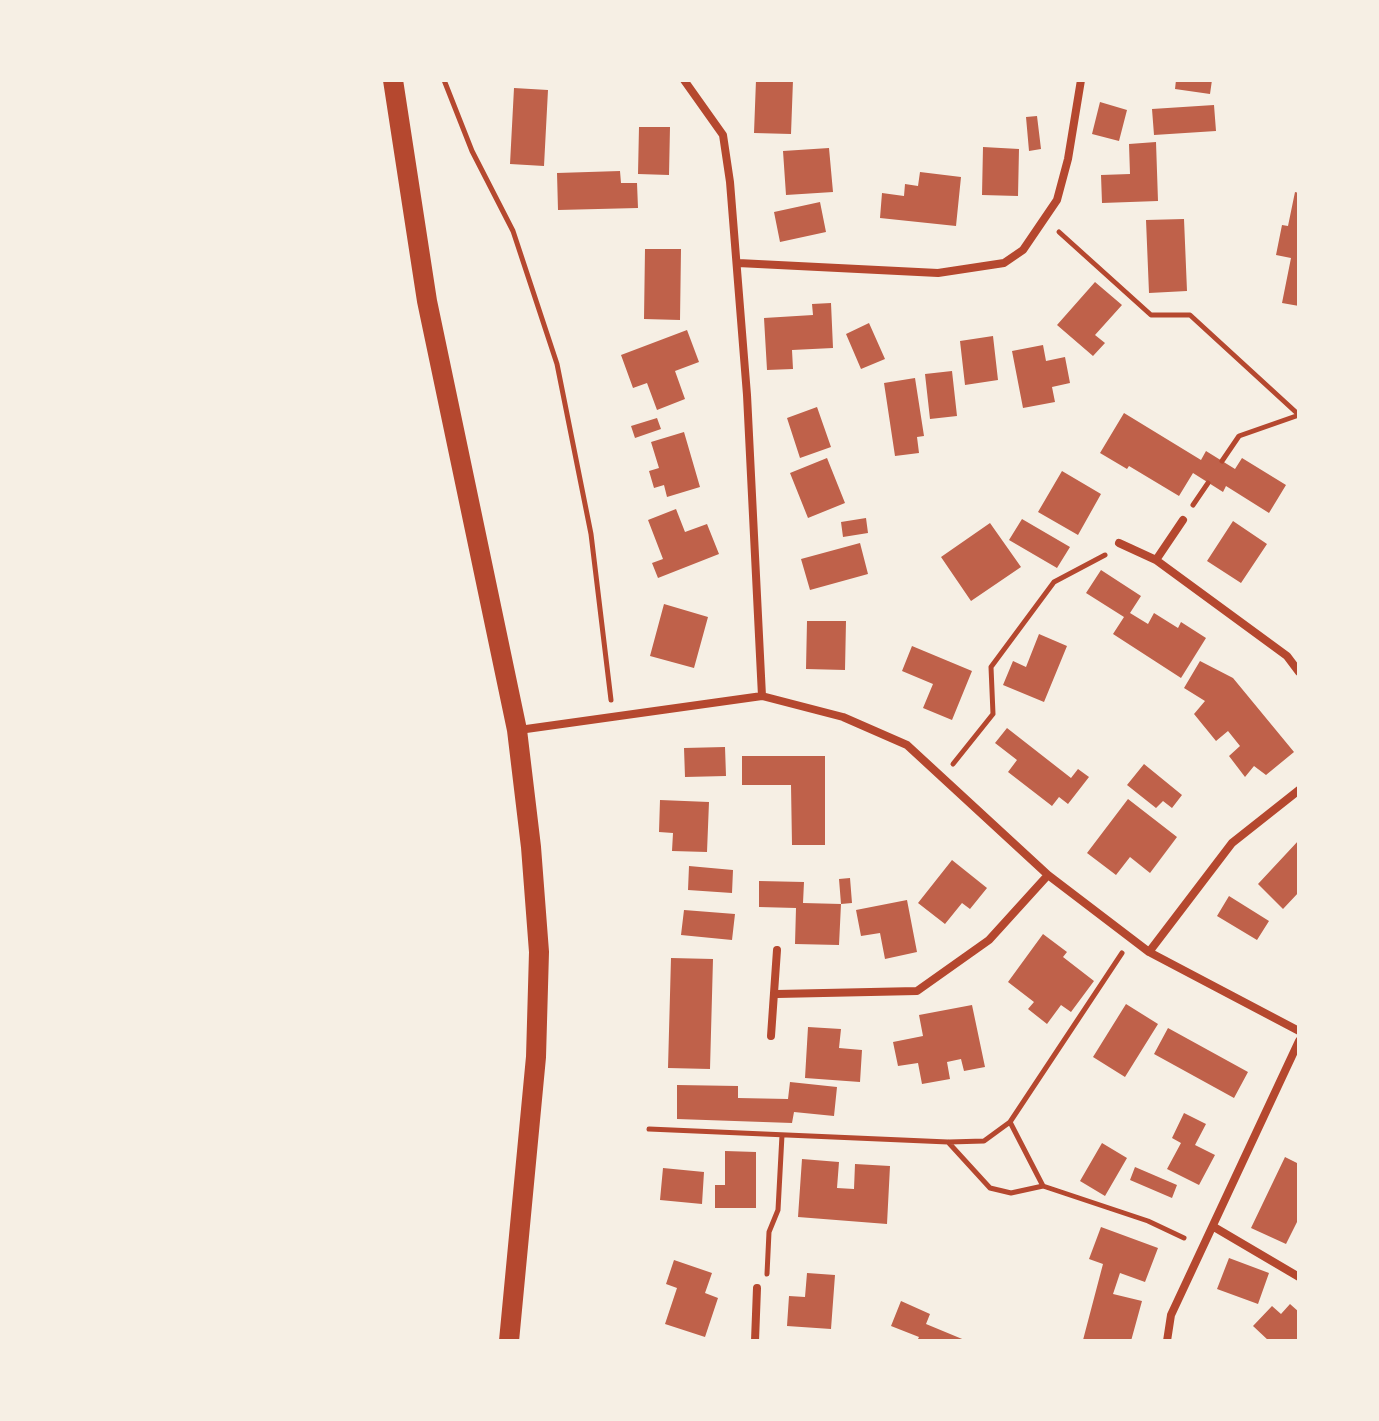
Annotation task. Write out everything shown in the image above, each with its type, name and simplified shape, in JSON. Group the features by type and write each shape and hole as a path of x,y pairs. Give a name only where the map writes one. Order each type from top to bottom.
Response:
{"main road":[{"path":"393,80 427,301 517,730 539,952 536,1057 509,1341"}],"street":[{"path":"684,80 723,135 738,263 762,696"},
{"path":"738,263 938,273 1004,263 1023,250 1047,220 1057,200 1068,159 1081,80"},
{"path":"1156,560 1183,520"},
{"path":"1119,543 1156,560 1287,656 1299,672"},
{"path":"517,730 762,696 843,717 907,745 1048,875 1149,952 1299,1031"},
{"path":"1149,952 1232,843 1299,790"},
{"path":"777,994 917,991 989,940 1048,875"},
{"path":"771,1036 777,994 777,950"},
{"path":"1167,1341 1171,1315 1299,1041"},
{"path":"1214,1227 1299,1277"},
{"path":"755,1341 757,1288"}],"path":[{"path":"444,80 472,151 513,231 557,364 591,534 615,717"},
{"path":"1047,220 1151,315 1190,315 1299,415 1239,436 1222,461"},
{"path":"943,777 993,714 991,667 1054,582 1099,560 1119,543"},
{"path":"649,1129 984,1141 1010,1122 1132,939"},
{"path":"1010,1122 1043,1186"},
{"path":"757,1288 767,1274 769,1232 778,1210 782,1135"},
{"path":"948,1142 990,1188 1011,1193 1043,1186 1148,1221 1204,1248"}],"building":[{"path":"756,80 793,80 791,134 754,133"},
{"path":"1176,80 1212,80 1210,94 1175,89"},
{"path":"514,88 548,90 544,166 510,164"},
{"path":"1100,102 1127,110 1119,141 1092,134"},
{"path":"1214,105 1216,131 1154,135 1152,109"},
{"path":"1037,116 1041,149 1029,151 1026,117"},
{"path":"639,127 670,127 669,175 638,174"},
{"path":"1156,142 1158,201 1102,203 1101,175 1130,174 1129,144"},
{"path":"983,147 1019,149 1018,196 982,195"},
{"path":"829,148 833,192 786,195 783,151"},
{"path":"620,171 621,183 637,183 638,208 558,210 557,173"},
{"path":"920,172 961,177 956,226 880,218 882,193 904,196 905,184 918,186"},
{"path":"1295,192 1299,193 1299,306 1282,303 1291,258 1276,255 1282,225 1288,226"},
{"path":"820,202 826,232 780,242 774,212"},
{"path":"1184,219 1187,291 1149,293 1146,220"},
{"path":"645,249 681,249 680,320 644,319"},
{"path":"1095,282 1122,305 1095,335 1105,343 1093,356 1057,325"},
{"path":"831,303 833,348 792,350 793,369 767,370 764,318 813,315 812,304"},
{"path":"869,323 885,359 861,369 846,334"},
{"path":"687,330 699,362 675,371 685,399 657,410 647,383 633,388 621,355"},
{"path":"993,336 998,380 965,385 960,341"},
{"path":"1043,345 1046,361 1065,357 1070,383 1052,387 1055,402 1023,408 1012,351"},
{"path":"952,371 957,416 930,419 925,374"},
{"path":"915,378 924,436 917,437 919,453 895,456 884,383"},
{"path":"817,407 831,447 800,458 787,418"},
{"path":"1124,413 1201,460 1206,451 1235,469 1242,458 1286,485 1269,513 1226,486 1223,492 1193,473 1179,496 1129,466 1127,469 1100,453"},
{"path":"657,418 661,429 635,438 631,426"},
{"path":"684,432 700,487 667,497 664,485 654,488 649,471 659,468 651,442"},
{"path":"827,458 845,503 808,518 790,473"},
{"path":"1062,471 1101,494 1078,535 1038,512"},
{"path":"676,509 685,532 707,524 719,554 658,578 652,563 663,559 648,520"},
{"path":"866,518 868,533 843,537 841,522"},
{"path":"1022,519 1070,547 1057,568 1009,540"},
{"path":"1233,521 1267,544 1241,583 1207,561"},
{"path":"990,523 1021,567 971,601 941,557"},
{"path":"860,543 868,574 810,590 801,559"},
{"path":"1101,570 1141,596 1130,613 1148,624 1154,613 1178,628 1181,622 1206,638 1181,678 1113,634 1124,617 1086,593"},
{"path":"664,604 708,617 694,668 650,656"},
{"path":"807,621 846,621 845,670 806,669"},
{"path":"1039,634 1067,646 1044,702 1003,685 1013,661 1026,667"},
{"path":"912,646 972,671 952,720 923,708 933,684 902,671"},
{"path":"1200,661 1233,678 1294,752 1266,775 1254,766 1245,777 1229,756 1240,746 1228,731 1216,741 1194,714 1205,701 1184,688"},
{"path":"1007,728 1071,778 1078,769 1089,777 1068,804 1059,797 1052,806 1008,772 1017,760 995,743"},
{"path":"725,747 726,776 685,777 684,748"},
{"path":"742,756 825,756 825,845 792,845 791,785 742,785"},
{"path":"1144,764 1182,795 1172,808 1163,801 1156,808 1127,785"},
{"path":"1128,799 1177,837 1150,873 1130,857 1116,875 1087,853"},
{"path":"660,800 709,802 707,852 672,851 673,833 659,832"},
{"path":"1299,840 1299,892 1283,909 1258,884"},
{"path":"952,860 987,888 970,909 962,903 945,924 918,903"},
{"path":"689,866 733,870 732,893 688,890"},
{"path":"850,878 852,903 841,904 839,879"},
{"path":"759,881 804,882 803,903 841,904 839,945 795,944 796,908 759,907"},
{"path":"1229,896 1269,921 1257,940 1217,916"},
{"path":"907,900 917,952 885,959 880,933 861,936 856,910"},
{"path":"684,910 735,914 732,940 681,935"},
{"path":"1043,934 1067,952 1063,957 1094,981 1071,1012 1061,1005 1047,1024 1028,1009 1034,1002 1008,982"},
{"path":"671,958 713,959 710,1069 668,1068"},
{"path":"1126,1004 1158,1024 1125,1077 1093,1057"},
{"path":"972,1005 985,1067 964,1071 961,1059 947,1062 950,1079 922,1084 918,1063 898,1066 893,1042 923,1036 919,1015"},
{"path":"808,1027 841,1029 839,1048 862,1050 860,1082 805,1078"},
{"path":"1168,1028 1248,1072 1234,1098 1154,1054"},
{"path":"790,1082 837,1087 834,1116 794,1112 792,1123 677,1119 677,1085 738,1086 738,1098 788,1099"},
{"path":"1184,1113 1206,1124 1195,1145 1215,1155 1199,1185 1167,1169 1181,1143 1172,1138"},
{"path":"1102,1143 1127,1158 1105,1196 1080,1181"},
{"path":"725,1151 756,1152 756,1208 715,1208 715,1185 725,1185"},
{"path":"1285,1157 1299,1164 1299,1218 1286,1244 1251,1228"},
{"path":"802,1159 839,1162 837,1188 854,1189 855,1164 890,1166 887,1224 798,1217"},
{"path":"1135,1167 1177,1185 1172,1198 1130,1180"},
{"path":"663,1168 704,1172 702,1204 660,1200"},
{"path":"1101,1227 1158,1248 1145,1282 1120,1273 1113,1294 1142,1301 1131,1341 1083,1340 1103,1264 1089,1259"},
{"path":"1229,1258 1269,1273 1258,1304 1217,1289"},
{"path":"674,1260 712,1273 705,1293 718,1298 705,1337 665,1324 677,1288 666,1284"},
{"path":"807,1273 835,1275 831,1329 787,1326 789,1296 805,1297"},
{"path":"901,1301 930,1314 926,1324 967,1341 917,1341 919,1337 891,1326"},
{"path":"1290,1304 1299,1312 1299,1341 1269,1341 1253,1326 1272,1306 1281,1314"}]}
